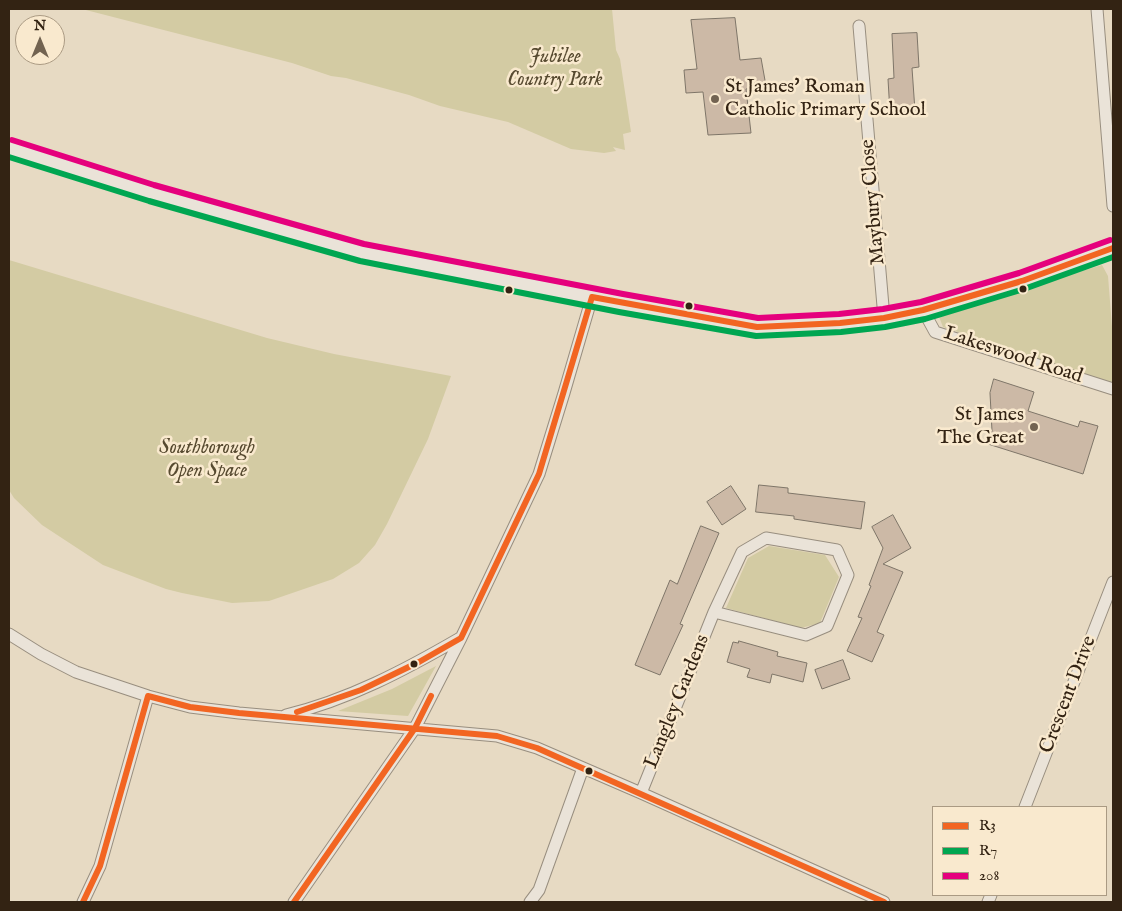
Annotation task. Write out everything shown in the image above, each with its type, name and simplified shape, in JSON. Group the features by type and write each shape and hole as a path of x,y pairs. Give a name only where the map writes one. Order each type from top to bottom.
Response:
{"street":[{"path":"1097,9 1113,206"},
{"name":"Maybury Close","path":"860,26 884,318"},
{"path":"9,148 152,193 362,254 757,327 840,323 884,318 923,310 1022,281 1113,248"},
{"path":"294,902 415,728 461,638 539,474 592,297"},
{"name":"Lakeswood Road","path":"923,310 935,332 1113,389"},
{"name":"Langley Gardens","path":"641,793 714,612 742,552 766,538 837,550 848,575 826,626 806,635 714,612"},
{"name":"Crescent Drive","path":"1025,806 1113,582"},
{"path":"9,634 41,654 76,672 148,696 190,707 277,717 497,736 536,748 641,793 884,902"},
{"path":"277,717 307,709 360,690 419,662 461,638"},
{"path":"82,902 100,866 148,696"},
{"path":"530,902 539,890 582,768"}],"green space":[{"name":"Jubilee Country Park","path":"82,9 612,9 616,50 620,59 631,132 623,134 625,150 613,147 616,151 604,153 571,149 508,122 440,106 409,95 346,78 331,76 292,63"},
{"name":"Southborough Open Space","path":"9,260 267,338 334,354 451,376 428,439 375,545 359,563 333,579 269,601 232,603 166,589 103,565 42,525 14,498 9,490"},
{"path":"1102,265 1108,276 1113,340 1113,384 943,327 938,314"},
{"path":"769,546 825,555 839,577 820,623 801,628 726,608 748,558"},
{"path":"436,666 408,716 338,711 392,689"}],"building":[{"path":"735,18 740,60 761,58 766,86 746,89 751,133 708,135 703,92 686,93 684,70 697,69 691,20"},
{"path":"917,33 919,67 912,68 915,111 890,113 888,79 894,78 892,34"},
{"name":"St James The Great","path":"994,379 1034,392 1028,411 1078,427 1080,421 1098,426 1083,474 988,444 992,431 990,393"},
{"path":"759,485 788,488 788,493 865,502 861,529 794,519 794,516 756,512"},
{"path":"731,486 746,509 722,525 707,502"},
{"path":"893,515 911,548 883,564 903,572 877,632 884,635 872,662 847,651 862,618 858,617 871,586 869,585 883,548 872,527"},
{"path":"701,526 719,533 680,624 683,625 660,675 635,665 670,580 677,584"},
{"path":"739,641 778,652 777,656 807,663 803,682 772,674 770,683 747,677 750,669 727,662 733,642 738,643"},
{"path":"843,660 850,679 822,689 815,670"}],"transit line":[{"name":"208","path":"12,140 154,185 364,244 758,318 839,314 921,302 1019,273 1110,240"},
{"name":"R7","path":"9,157 149,201 360,261 619,312 756,336 841,332 885,327 925,319 1024,289 1113,257"},
{"name":"R3","path":"592,297 757,327 840,323 884,318 923,310 1022,281 1113,248"},
{"name":"R3","path":"297,712 361,690 419,662 461,638 539,474 592,297"},
{"name":"R3","path":"148,696 190,707 239,713 497,736 537,748 884,902"},
{"name":"R3","path":"83,902 100,866 148,696"},
{"name":"R3","path":"294,902 415,728 431,696"}],"place":[{"name":"St James' Roman Catholic Primary School","path":"715,99"},
{"name":"St James The Great","path":"1034,427"}]}
